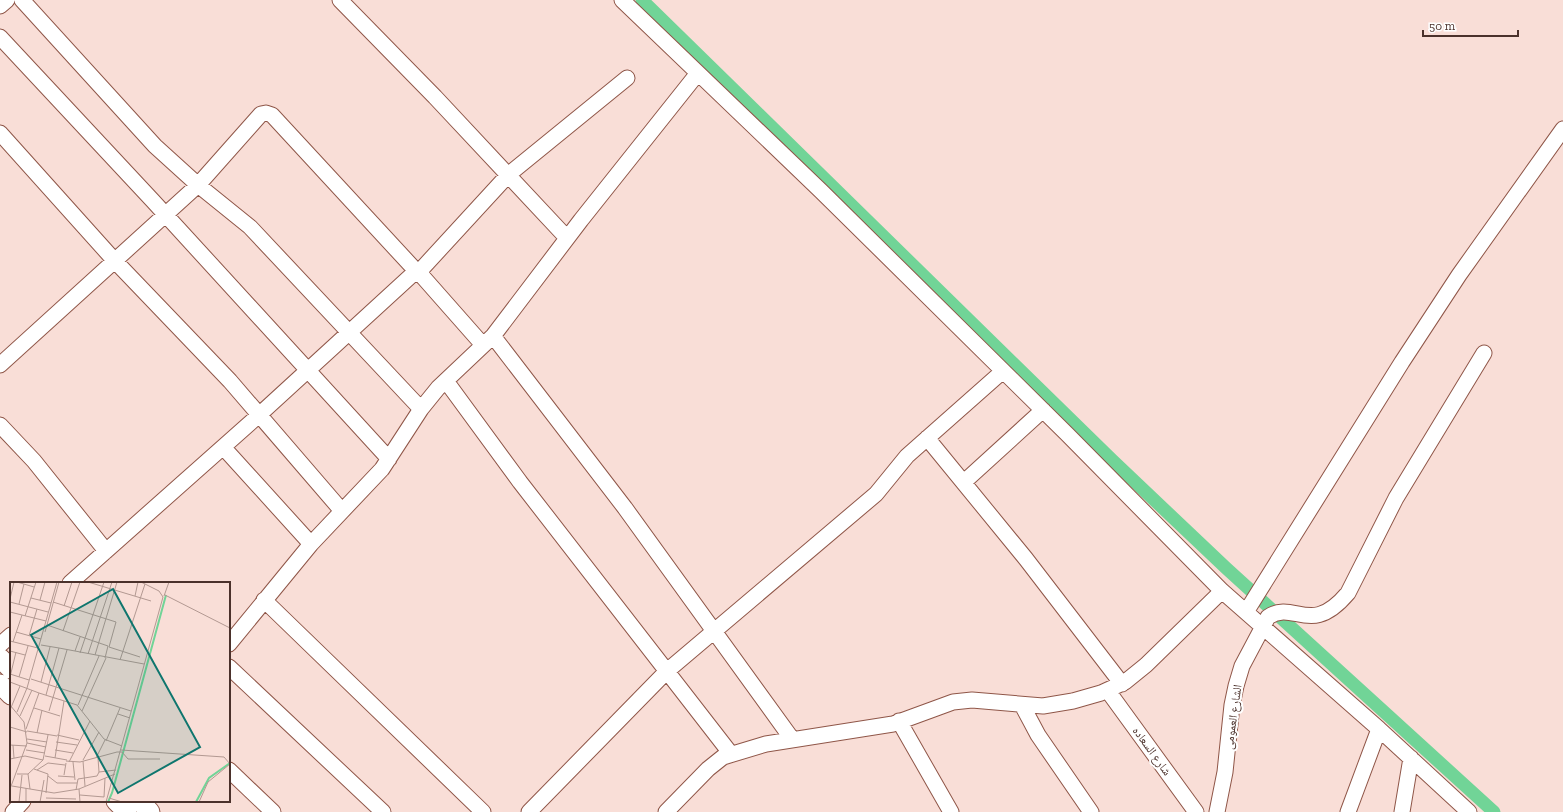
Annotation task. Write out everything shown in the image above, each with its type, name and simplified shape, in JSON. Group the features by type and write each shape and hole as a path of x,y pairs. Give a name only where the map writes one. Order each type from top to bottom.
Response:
{"street":[{"path":"0,6 7,0"},
{"path":"22,0 155,146 198,185 250,227 349,331 421,410"},
{"path":"340,0 567,238"},
{"path":"622,0 821,191 1003,370 1222,591 1379,729 1469,812"},
{"path":"0,37 165,214 389,459"},
{"path":"230,643 311,544 389,459 421,410 446,381 488,340 698,73"},
{"path":"71,582 259,415 408,276 418,273 508,175 627,78"},
{"path":"0,365 198,185 261,114 266,113 272,115 418,273 488,340 624,508 792,739"},
{"path":"1246,612 1402,362 1459,275 1563,129"},
{"path":"0,133 114,260 224,376 342,511"},
{"name":"الشارع العمومى","path":"1217,812 1225,772 1232,705 1236,686 1242,666 1268,617 1275,612 1284,611 1312,617 1321,616 1338,605 1348,593 1396,498 1484,353"},
{"path":"529,812 667,671 876,494 897,467 1003,370"},
{"path":"446,381 520,482 731,754"},
{"path":"964,482 1043,410"},
{"path":"0,426 34,461 106,551"},
{"path":"927,438 1026,559 1122,684"},
{"path":"223,447 311,544"},
{"path":"666,812 708,769 731,754 792,739 851,731 899,721 953,702 972,700 1043,706 1108,691 1122,684 1146,665 1175,639 1222,591"},
{"path":"264,600 483,812"},
{"path":"0,645 10,636"},
{"path":"0,658 10,668"},
{"path":"230,668 383,812"},
{"path":"0,684 10,694"},
{"name":"شارع السعاده","path":"1108,691 1196,812"},
{"path":"1022,705 1038,734 1091,812"},
{"path":"899,721 951,812"},
{"path":"1348,812 1379,729"},
{"path":"1402,812 1411,758"},
{"path":"230,771 273,812"},
{"path":"13,812 23,802"},
{"path":"117,802 127,812"},
{"path":"141,802 150,812"}],"waterway":[{"path":"642,0 1112,460 1226,568 1494,812"}]}
